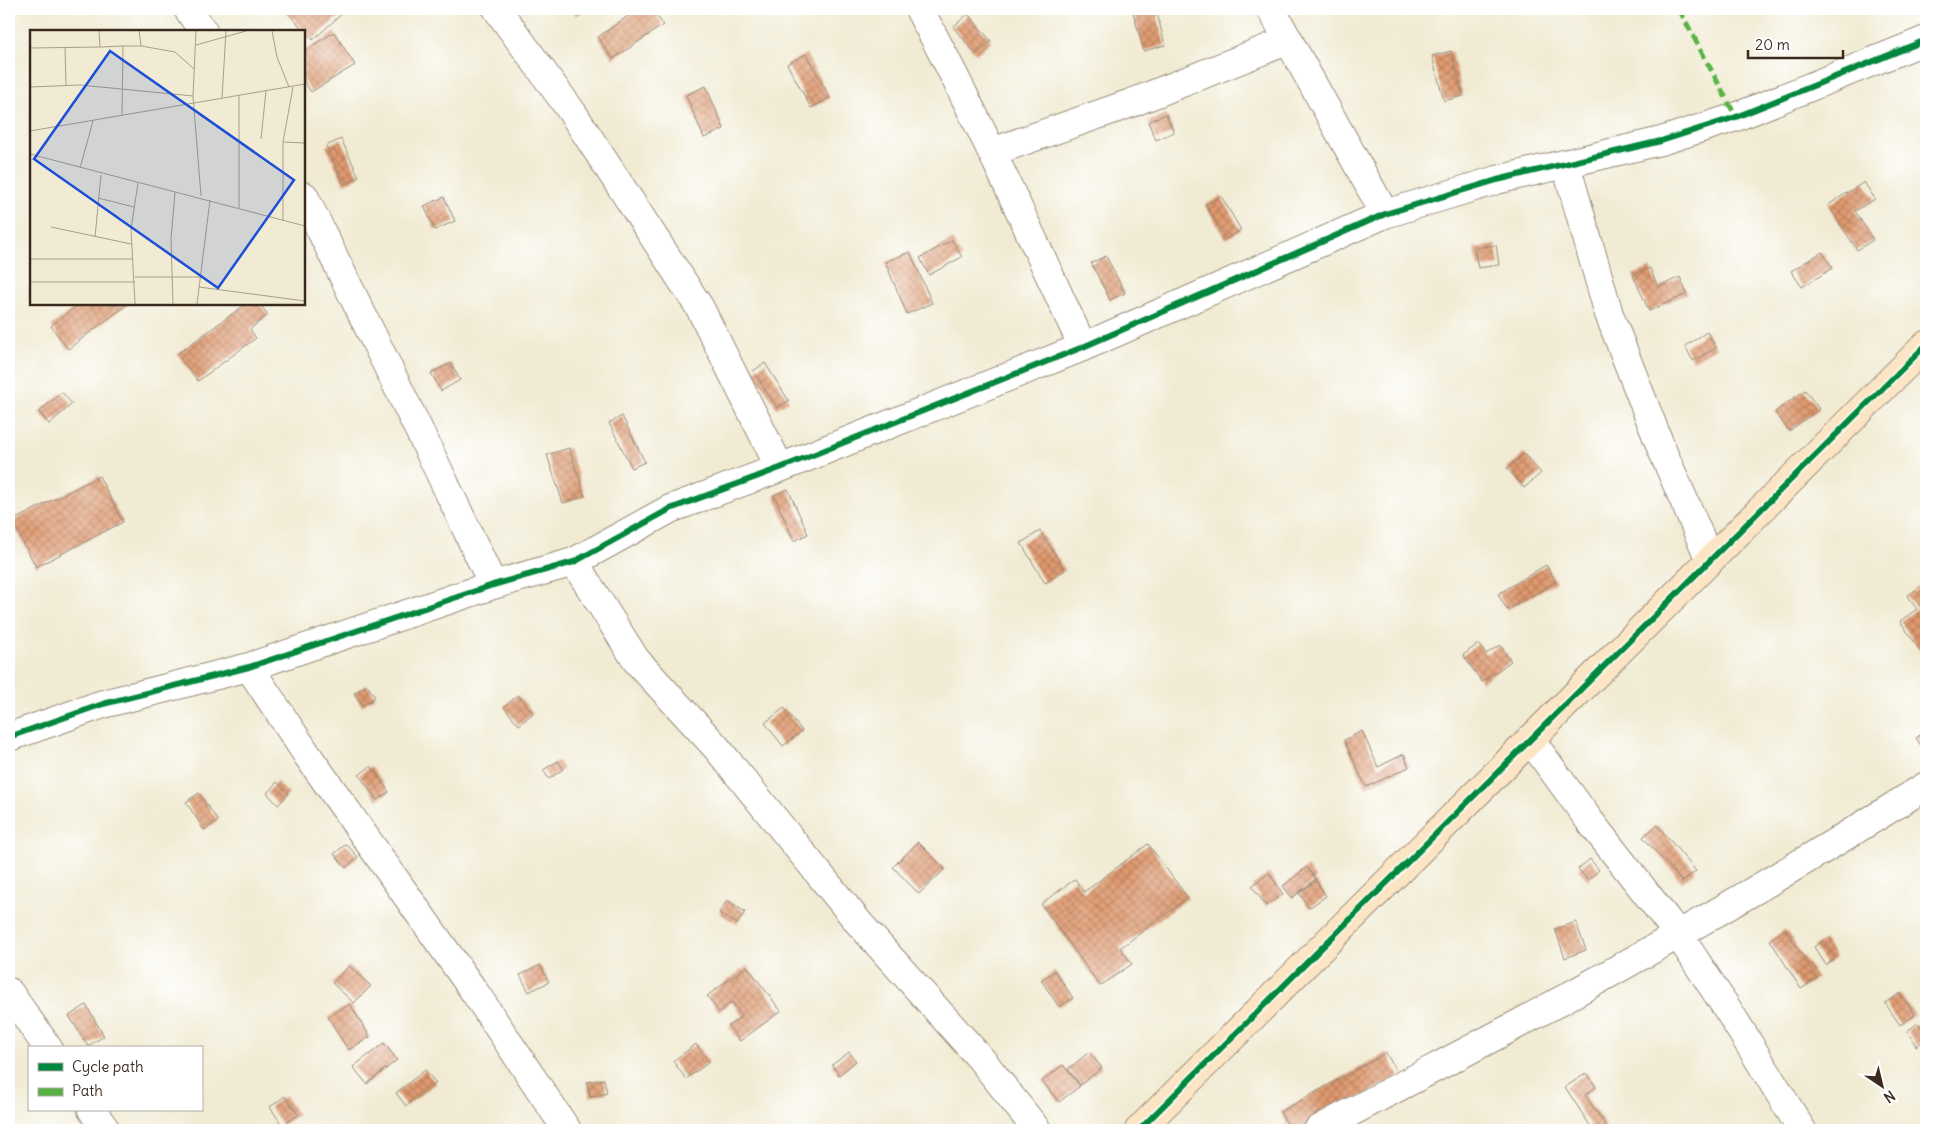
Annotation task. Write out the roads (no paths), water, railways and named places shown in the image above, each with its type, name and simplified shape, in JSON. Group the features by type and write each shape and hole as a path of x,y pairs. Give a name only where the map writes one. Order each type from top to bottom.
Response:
{"street":[{"path":"188,9 201,30"},
{"path":"497,9 572,112 700,308 780,468"},
{"path":"919,9 992,152 1083,347"},
{"path":"1271,9 1385,214"},
{"path":"992,152 1134,102 1289,40"},
{"path":"9,737 104,704 248,667 493,585 574,562 670,510 1083,347 1385,214 1497,180 1661,141 1736,117 1926,40"},
{"path":"1566,165 1609,314 1662,450 1710,560"},
{"path":"305,198 493,585"},
{"path":"1139,1130 1926,346"},
{"path":"574,562 636,660 716,748 859,923 980,1059 1037,1130"},
{"path":"248,667 476,994 567,1130"},
{"path":"1530,739 1588,820 1678,934 1730,1013 1802,1130"},
{"path":"1318,1130 1519,1023 1678,934 1836,842 1926,786"},
{"path":"9,992 47,1046"},
{"path":"93,1112 106,1130"}]}
